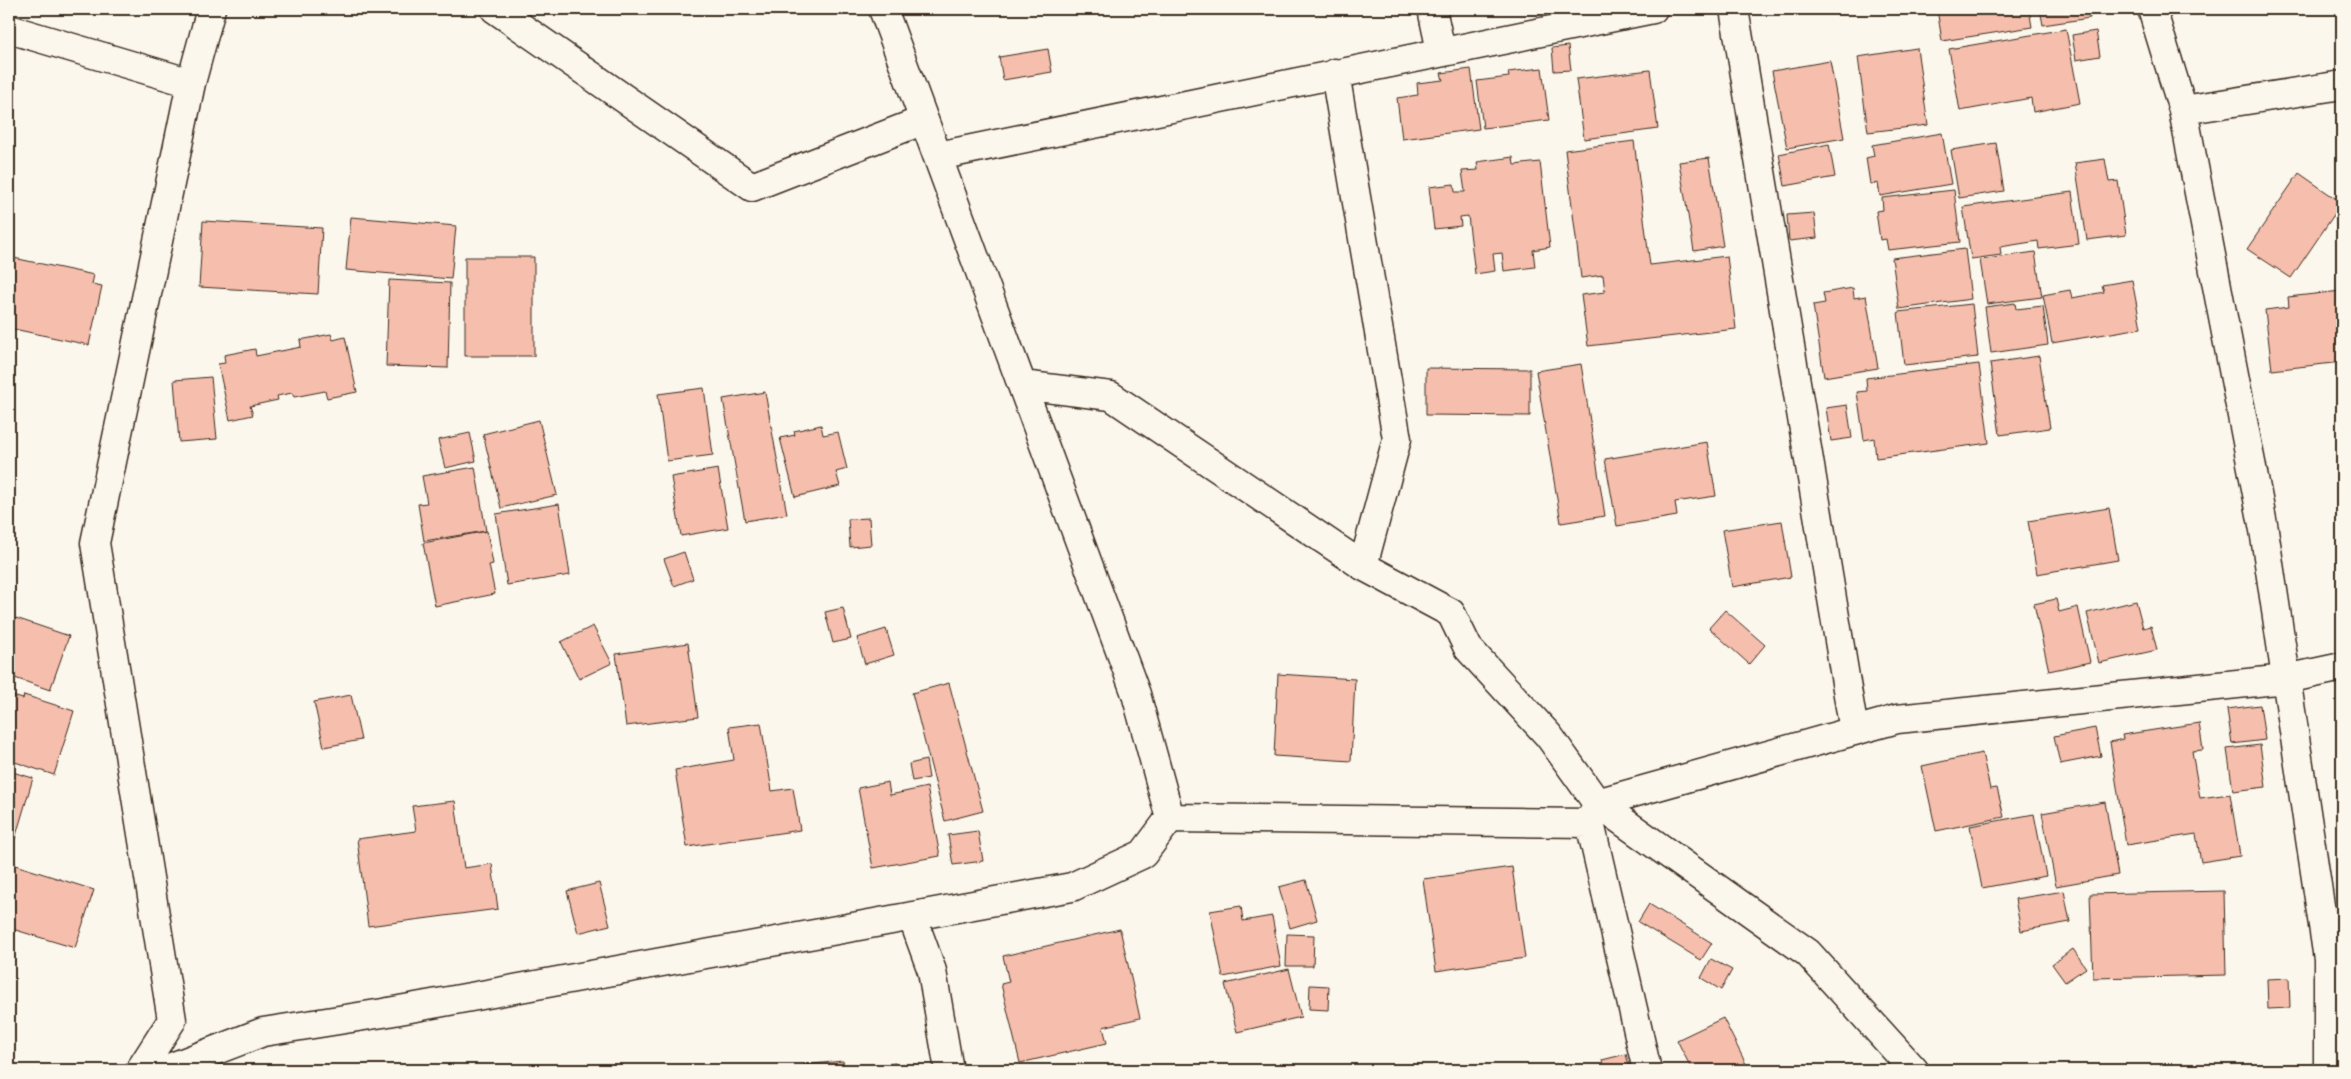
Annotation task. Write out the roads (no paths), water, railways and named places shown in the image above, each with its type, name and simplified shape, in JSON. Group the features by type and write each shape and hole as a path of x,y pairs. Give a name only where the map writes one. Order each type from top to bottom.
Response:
{"street":[{"path":"140,1070 172,1020 95,542 192,83 211,9"},
{"path":"495,9 752,186 924,120"},
{"path":"883,9 1136,694 1170,818"},
{"path":"1432,9 1441,51"},
{"path":"938,156 1441,51 1653,9"},
{"path":"1734,9 1854,731"},
{"path":"2152,9 2183,110 2264,530 2328,959 2328,1070"},
{"path":"9,29 192,83"},
{"path":"1335,73 1397,439 1363,566"},
{"path":"2183,110 2342,85"},
{"path":"1022,385 1111,396 1363,566 1451,613 1468,648 1549,736 1594,813 1647,1070"},
{"path":"1170,818 1594,813 1897,719 2286,679 2342,667"},
{"path":"1594,813 1808,953 1914,1070"},
{"path":"164,1070 263,1032 383,1013 1072,887 1143,854 1170,818"},
{"path":"912,916 932,971 949,1070"}]}
